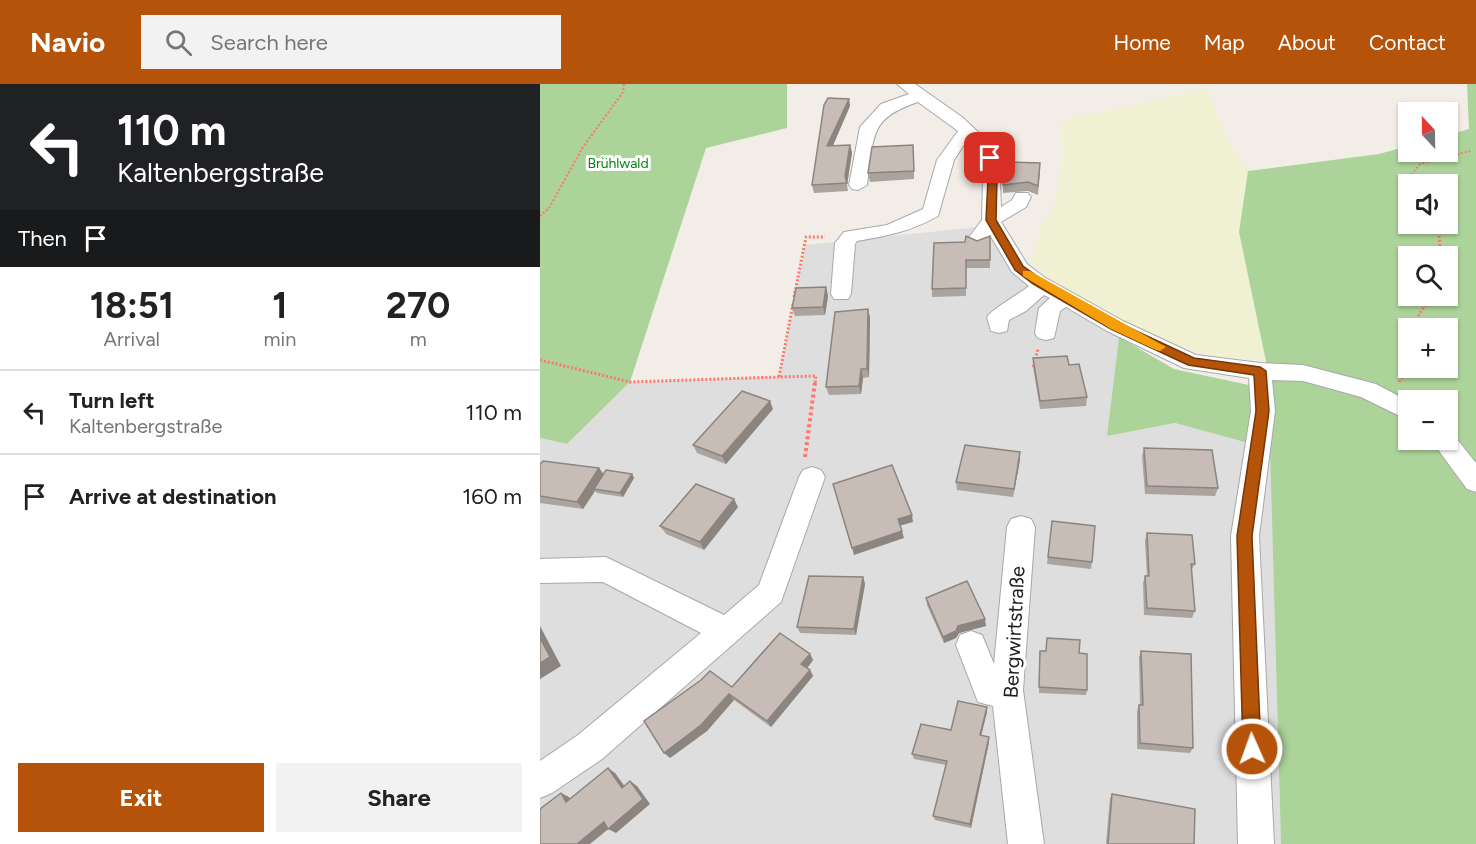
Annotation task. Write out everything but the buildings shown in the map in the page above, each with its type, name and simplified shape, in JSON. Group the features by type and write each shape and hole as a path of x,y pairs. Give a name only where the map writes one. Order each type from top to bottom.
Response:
{"street":[{"path":"858,185 868,127 887,107 912,90 967,130 984,147 990,158 991,220 1019,268 1043,285 1115,326 1192,362 1260,371 1304,373 1368,390 1398,406"},
{"path":"848,286 845,243 851,236 890,230 912,223 931,212 935,163 967,130"},
{"path":"977,240 991,220 1020,203 1022,196"},
{"path":"999,326 998,317 1019,306 1043,285"},
{"path":"1046,333 1050,308 1066,298"},
{"path":"1256,844 1245,536 1263,411 1260,371"},
{"path":"1451,450 1476,482"},
{"path":"540,781 590,747 771,593 812,477"},
{"name":"Bergwirtstraße","path":"1021,527 1007,690 1026,844"},
{"path":"540,571 606,569 726,631"},
{"path":"971,645 989,691 1007,690"}],"path":[{"path":"540,216 549,208 583,147 623,92 624,84"},
{"path":"1412,174 1420,164 1470,151"},
{"path":"779,377 806,237 851,236"},
{"path":"540,360 630,382 816,376 802,475 812,477"}],"shaded area":[{"path":"988,226 1018,276 1119,337 1107,436 1175,423 1270,449 1281,844 540,844 540,438 567,444 630,382 779,377 805,245"}],"green space":[{"name":"Brühlwald","path":"540,84 787,84 787,128 706,148 630,382 567,444 540,438"},
{"path":"1467,84 1476,84 1476,844 1281,844 1270,449 1175,423 1107,436 1119,337 1174,369 1272,390 1239,232 1248,171 1379,154 1398,149 1398,162 1458,162 1458,132 1469,129"},
{"path":"1207,88 1226,137 1248,171 1239,232 1266,361 1221,357 1173,346 1058,286 1031,261 1040,230 1056,199 1063,156 1061,121"}],"slow traffic":[{"path":"1026,274 1115,326 1160,347"}],"route":[{"path":"990,158 991,220 1019,268 1037,282 1115,326 1192,362 1260,371 1263,411 1245,536 1252,749"}]}
